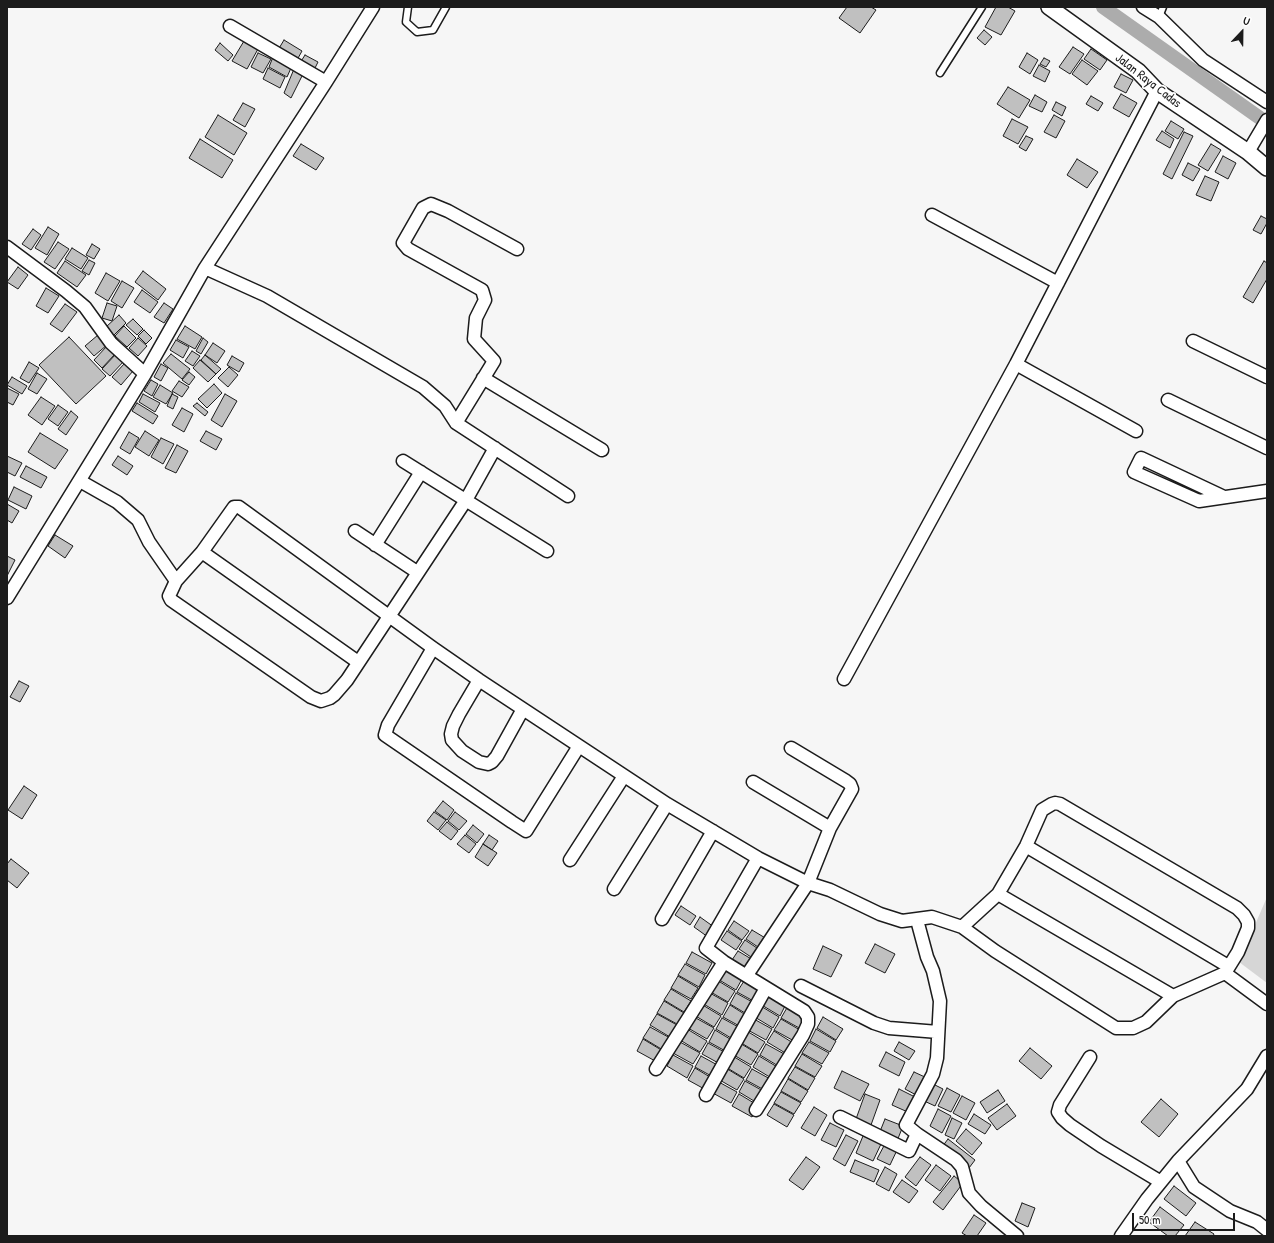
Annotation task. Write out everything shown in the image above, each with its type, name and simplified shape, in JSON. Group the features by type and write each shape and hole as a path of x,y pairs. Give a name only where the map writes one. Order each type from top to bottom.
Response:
{"street":[{"path":"8,596 145,374 205,268 373,7"},
{"name":"Jalan Raya Cadas","path":"1049,7 1138,71 1157,91 1248,152 1267,168"},
{"path":"1143,7 1161,12 1203,60 1267,102"},
{"path":"230,26 326,82"},
{"path":"844,679 1016,364 1157,91"},
{"path":"1248,152 1267,120"},
{"path":"456,423 494,361 474,339 476,318 485,300 482,290 408,249 403,243 424,208 431,204 448,211 517,249"},
{"path":"932,215 1058,283"},
{"path":"7,248 66,290 84,308 111,343 145,374"},
{"path":"205,268 267,296 423,387 445,406 456,423 568,496"},
{"path":"1193,341 1267,377"},
{"path":"1016,364 1136,431"},
{"path":"483,378 602,450"},
{"path":"1168,400 1267,448"},
{"path":"495,448 466,500 417,572 389,616 358,662 347,680 330,698 322,701 314,699 171,600 169,596 176,581 202,552 234,507 237,506 389,616 433,648 479,680 667,804 758,858 808,883 830,890 880,914 902,921 932,917 962,927 995,952 1116,1028 1134,1028 1146,1022 1173,996 1226,970 1238,952 1248,928 1248,922 1244,914 1237,908 1068,807 1055,803 1042,810 1026,846 998,894 962,927"},
{"path":"1224,497 1141,458 1134,472 1199,501 1267,491"},
{"path":"403,461 547,551"},
{"path":"375,545 421,472"},
{"path":"80,481 118,502 138,520 149,542 176,581"},
{"path":"355,531 417,572"},
{"path":"202,552 358,662"},
{"path":"433,648 388,725 385,735 512,822 526,831 579,746"},
{"path":"479,680 459,714 451,734 452,740 462,751 479,762 488,764 492,762 497,756 523,709"},
{"path":"747,975 808,883 830,828 852,789 846,781 791,748"},
{"path":"570,860 624,776"},
{"path":"753,782 830,828"},
{"path":"614,888 667,804"},
{"path":"662,920 713,831"},
{"path":"1026,846 1226,970 1267,1004"},
{"path":"756,1110 803,1035 808,1024 808,1017 804,1011 724,962 706,948 758,858"},
{"path":"998,894 1173,996"},
{"path":"917,920 927,957 934,971 940,1001 937,1058 933,1074 906,1125 956,1160 962,1167 969,1193 981,1206 1017,1236"},
{"path":"656,1069 724,962"},
{"path":"801,986 874,1023 890,1028 938,1032"},
{"path":"706,1095 766,988"},
{"path":"1121,1236 1178,1161 1247,1088 1267,1056"},
{"path":"1090,1057 1060,1104 1058,1112 1070,1125 1161,1182"},
{"path":"840,1117 909,1151 917,1134"},
{"path":"1178,1161 1194,1187 1211,1200 1230,1211 1257,1222 1267,1230"}],"lane":[{"path":"408,7 406,22 417,32 433,30 446,7"},
{"path":"940,73 982,7"}],"shaded area":[{"path":"1267,897 1267,983 1239,962"}],"building":[{"path":"847,7 871,7 876,10 860,33 839,18"},
{"path":"996,7 1008,7 1015,11 1001,35 985,27"},
{"path":"984,30 992,37 985,45 977,38"},
{"path":"284,40 302,51 297,60 278,50"},
{"path":"244,41 258,49 247,69 232,61"},
{"path":"220,43 233,55 228,61 215,50"},
{"path":"1073,47 1084,54 1070,74 1059,67"},
{"path":"1091,49 1107,60 1100,70 1084,59"},
{"path":"258,53 271,59 263,73 251,67"},
{"path":"1027,53 1038,60 1030,74 1019,67"},
{"path":"305,55 318,62 314,70 300,63"},
{"path":"273,57 291,68 287,77 269,67"},
{"path":"1044,58 1050,61 1046,67 1040,64"},
{"path":"1082,60 1098,71 1087,85 1072,74"},
{"path":"1039,65 1050,71 1045,82 1033,76"},
{"path":"268,68 285,77 280,88 263,79"},
{"path":"294,69 304,72 291,98 284,93"},
{"path":"1121,74 1133,80 1126,93 1114,87"},
{"path":"1008,87 1030,100 1019,118 997,104"},
{"path":"1121,94 1137,103 1129,117 1113,108"},
{"path":"1035,95 1047,102 1042,112 1029,106"},
{"path":"1091,96 1103,103 1098,111 1086,104"},
{"path":"1056,102 1066,107 1062,116 1052,110"},
{"path":"243,103 255,109 245,127 233,120"},
{"path":"218,115 247,133 234,155 205,137"},
{"path":"1054,115 1065,121 1056,138 1044,132"},
{"path":"1012,119 1028,127 1018,144 1003,136"},
{"path":"1171,121 1184,129 1178,139 1165,131"},
{"path":"1162,131 1174,139 1170,148 1156,140"},
{"path":"1184,132 1193,136 1172,179 1163,174"},
{"path":"1026,136 1033,139 1026,151 1019,147"},
{"path":"200,139 233,160 222,178 189,158"},
{"path":"301,144 324,158 316,170 293,156"},
{"path":"1211,144 1221,150 1208,171 1198,165"},
{"path":"1223,156 1236,163 1228,179 1215,172"},
{"path":"1077,159 1098,172 1087,188 1067,175"},
{"path":"1188,163 1200,169 1193,181 1182,175"},
{"path":"1205,176 1219,182 1211,201 1196,195"},
{"path":"1261,216 1267,219 1267,223 1261,234 1253,230"},
{"path":"48,227 59,234 47,255 35,248"},
{"path":"33,229 41,235 31,250 22,244"},
{"path":"58,242 69,249 55,269 44,262"},
{"path":"92,244 100,249 94,259 86,255"},
{"path":"72,248 88,258 81,269 65,259"},
{"path":"89,260 95,263 89,275 82,271"},
{"path":"65,261 86,275 77,287 57,273"},
{"path":"1264,261 1267,263 1267,279 1253,303 1243,297"},
{"path":"18,267 28,275 18,289 7,282"},
{"path":"143,271 166,289 158,300 135,282"},
{"path":"106,273 120,281 108,301 95,293"},
{"path":"122,281 134,288 122,308 111,301"},
{"path":"46,288 59,296 48,313 36,306"},
{"path":"142,290 158,302 150,313 134,302"},
{"path":"107,303 117,306 112,321 102,318"},
{"path":"164,303 173,309 164,323 154,317"},
{"path":"65,304 77,312 62,332 50,324"},
{"path":"119,315 126,323 114,335 106,327"},
{"path":"133,319 143,329 137,335 126,325"},
{"path":"124,326 136,338 127,347 115,336"},
{"path":"185,326 202,337 195,349 177,339"},
{"path":"144,330 152,338 146,344 138,336"},
{"path":"98,335 107,345 94,356 85,346"},
{"path":"69,337 106,376 76,404 39,365"},
{"path":"138,338 147,346 138,356 129,348"},
{"path":"203,338 208,342 201,354 196,351"},
{"path":"176,340 189,347 183,358 170,350"},
{"path":"213,343 225,351 217,363 205,355"},
{"path":"107,346 115,354 102,368 94,360"},
{"path":"192,351 200,356 193,366 185,361"},
{"path":"116,354 124,361 110,376 102,369"},
{"path":"171,354 190,369 182,379 163,363"},
{"path":"205,355 221,369 216,374 201,360"},
{"path":"232,356 244,363 239,372 227,365"},
{"path":"200,360 216,374 208,382 193,368"},
{"path":"29,362 39,368 29,383 20,378"},
{"path":"125,363 133,371 121,385 112,377"},
{"path":"161,364 168,368 161,381 154,377"},
{"path":"229,367 238,375 228,387 218,378"},
{"path":"189,372 195,377 189,385 182,380"},
{"path":"37,373 47,379 37,394 28,389"},
{"path":"12,377 27,386 22,394 7,385"},
{"path":"151,380 158,384 152,396 144,391"},
{"path":"179,381 189,387 182,397 172,391"},
{"path":"214,384 222,393 207,408 198,399"},
{"path":"160,385 173,393 166,404 153,397"},
{"path":"7,388 19,394 13,405 7,402"},
{"path":"143,394 160,403 155,412 139,402"},
{"path":"172,394 178,397 173,409 167,406"},
{"path":"225,394 237,401 222,427 211,420"},
{"path":"41,397 55,406 42,425 28,415"},
{"path":"137,403 158,416 153,424 132,411"},
{"path":"197,403 208,412 205,416 193,406"},
{"path":"58,405 68,412 58,426 48,419"},
{"path":"182,408 193,414 184,432 172,425"},
{"path":"71,411 78,417 66,435 58,429"},
{"path":"145,431 159,440 149,456 135,447"},
{"path":"206,431 222,439 216,450 200,441"},
{"path":"129,432 139,438 130,454 120,448"},
{"path":"40,433 68,450 55,469 28,452"},
{"path":"161,438 174,444 163,464 151,457"},
{"path":"177,445 188,451 176,473 165,468"},
{"path":"7,456 22,463 15,476 7,472"},
{"path":"118,456 133,466 127,475 112,465"},
{"path":"26,466 47,477 41,488 20,477"},
{"path":"14,487 32,496 26,509 8,500"},
{"path":"7,504 19,511 12,523 7,520"},
{"path":"55,535 73,546 65,558 48,546"},
{"path":"7,556 15,560 7,576"},
{"path":"19,681 29,686 20,702 10,697"},
{"path":"24,786 37,795 22,819 8,810"},
{"path":"443,801 454,810 447,820 435,811"},
{"path":"434,812 446,820 438,830 427,821"},
{"path":"455,812 467,821 459,830 448,821"},
{"path":"447,822 458,831 451,840 439,831"},
{"path":"473,825 484,834 477,843 466,834"},
{"path":"465,835 476,844 469,853 457,844"},
{"path":"489,835 498,841 492,850 483,844"},
{"path":"483,844 497,853 488,866 475,857"},
{"path":"11,859 29,873 17,888 7,880 7,864"},
{"path":"681,906 696,916 690,925 675,915"},
{"path":"700,917 714,927 708,937 694,927"},
{"path":"734,921 749,931 742,940 728,930"},
{"path":"752,930 767,939 761,949 746,939"},
{"path":"727,931 742,941 736,950 721,940"},
{"path":"745,940 760,950 754,959 739,949"},
{"path":"875,944 895,954 885,973 865,963"},
{"path":"823,946 842,955 831,977 813,969"},
{"path":"738,951 753,960 746,970 732,960"},
{"path":"692,952 712,963 706,974 686,963"},
{"path":"685,964 705,975 699,987 678,975"},
{"path":"722,967 742,979 736,990 716,978"},
{"path":"678,976 698,988 691,999 671,988"},
{"path":"715,979 735,991 728,1002 709,991"},
{"path":"744,981 764,992 757,1003 737,992"},
{"path":"671,989 691,1001 684,1012 664,1000"},
{"path":"708,992 728,1003 722,1015 702,1003"},
{"path":"736,993 756,1004 750,1016 730,1004"},
{"path":"767,993 786,1004 780,1016 760,1004"},
{"path":"664,1001 684,1013 677,1024 657,1013"},
{"path":"701,1004 721,1016 714,1027 694,1015"},
{"path":"730,1005 749,1017 743,1028 723,1017"},
{"path":"759,1005 779,1017 773,1028 753,1016"},
{"path":"788,1006 808,1018 801,1029 781,1018"},
{"path":"657,1014 677,1025 670,1037 650,1025"},
{"path":"694,1017 714,1028 707,1039 688,1028"},
{"path":"823,1017 843,1029 836,1040 817,1028"},
{"path":"722,1018 742,1029 736,1041 716,1029"},
{"path":"752,1018 772,1029 766,1040 746,1029"},
{"path":"781,1019 800,1030 794,1041 774,1030"},
{"path":"650,1027 670,1038 663,1050 643,1038"},
{"path":"687,1029 707,1041 700,1052 680,1040"},
{"path":"816,1029 836,1041 830,1052 810,1041"},
{"path":"715,1030 735,1042 729,1053 709,1042"},
{"path":"745,1030 765,1042 758,1053 738,1041"},
{"path":"774,1031 793,1043 787,1054 767,1042"},
{"path":"643,1039 663,1051 657,1062 637,1051"},
{"path":"680,1042 700,1053 693,1064 673,1053"},
{"path":"738,1042 758,1054 751,1065 732,1054"},
{"path":"809,1042 829,1053 822,1064 802,1053"},
{"path":"899,1042 915,1051 909,1060 894,1051"},
{"path":"708,1043 728,1054 722,1065 702,1054"},
{"path":"766,1044 786,1055 780,1067 760,1055"},
{"path":"1030,1048 1052,1066 1041,1079 1019,1061"},
{"path":"886,1052 905,1062 899,1076 879,1066"},
{"path":"802,1054 822,1066 815,1077 795,1066"},
{"path":"673,1055 693,1066 687,1078 667,1066"},
{"path":"731,1055 751,1067 744,1078 724,1066"},
{"path":"701,1056 721,1067 715,1078 695,1067"},
{"path":"759,1056 779,1068 773,1079 753,1067"},
{"path":"724,1067 744,1079 737,1090 718,1079"},
{"path":"795,1067 815,1078 808,1090 788,1078"},
{"path":"695,1068 715,1080 708,1091 688,1080"},
{"path":"752,1069 772,1080 766,1091 746,1080"},
{"path":"842,1071 869,1084 860,1101 834,1088"},
{"path":"914,1072 927,1078 918,1096 905,1089"},
{"path":"788,1079 808,1091 801,1102 781,1091"},
{"path":"717,1081 737,1092 731,1103 711,1092"},
{"path":"745,1081 765,1092 759,1104 739,1092"},
{"path":"931,1083 943,1089 935,1106 922,1100"},
{"path":"947,1088 960,1095 951,1112 938,1106"},
{"path":"899,1089 917,1098 910,1113 892,1105"},
{"path":"998,1090 1005,1101 987,1113 980,1102"},
{"path":"781,1092 801,1103 794,1114 774,1103"},
{"path":"739,1094 759,1106 752,1117 732,1106"},
{"path":"865,1094 880,1100 871,1125 856,1119"},
{"path":"962,1096 975,1103 966,1120 953,1113"},
{"path":"1161,1099 1178,1114 1159,1137 1141,1122"},
{"path":"774,1104 794,1115 787,1127 767,1115"},
{"path":"1007,1104 1016,1116 997,1130 988,1118"},
{"path":"814,1107 827,1115 815,1136 801,1128"},
{"path":"938,1109 951,1116 942,1133 930,1126"},
{"path":"974,1114 991,1125 985,1134 968,1124"},
{"path":"952,1118 962,1123 954,1139 945,1135"},
{"path":"885,1119 903,1126 897,1141 879,1134"},
{"path":"830,1123 844,1130 836,1147 821,1140"},
{"path":"966,1129 982,1143 972,1155 956,1141"},
{"path":"846,1135 858,1141 845,1166 833,1159"},
{"path":"863,1136 881,1144 873,1161 856,1153"},
{"path":"948,1139 975,1160 969,1168 942,1147"},
{"path":"886,1142 898,1148 890,1165 877,1159"},
{"path":"806,1157 820,1167 803,1190 789,1180"},
{"path":"920,1157 931,1165 916,1186 905,1177"},
{"path":"855,1160 879,1170 874,1182 850,1172"},
{"path":"936,1165 951,1176 940,1191 925,1180"},
{"path":"885,1167 897,1174 889,1191 876,1184"},
{"path":"954,1176 963,1183 943,1210 933,1202"},
{"path":"902,1180 918,1191 909,1203 893,1192"},
{"path":"1174,1186 1196,1203 1186,1216 1164,1199"},
{"path":"1022,1203 1035,1208 1028,1227 1015,1221"},
{"path":"1160,1207 1184,1225 1175,1236 1168,1236 1149,1222"},
{"path":"974,1215 986,1223 977,1236 967,1236 962,1233"},
{"path":"1195,1222 1214,1234 1213,1236 1185,1236"}],"waterway":[{"path":"1103,7 1267,123"}]}
